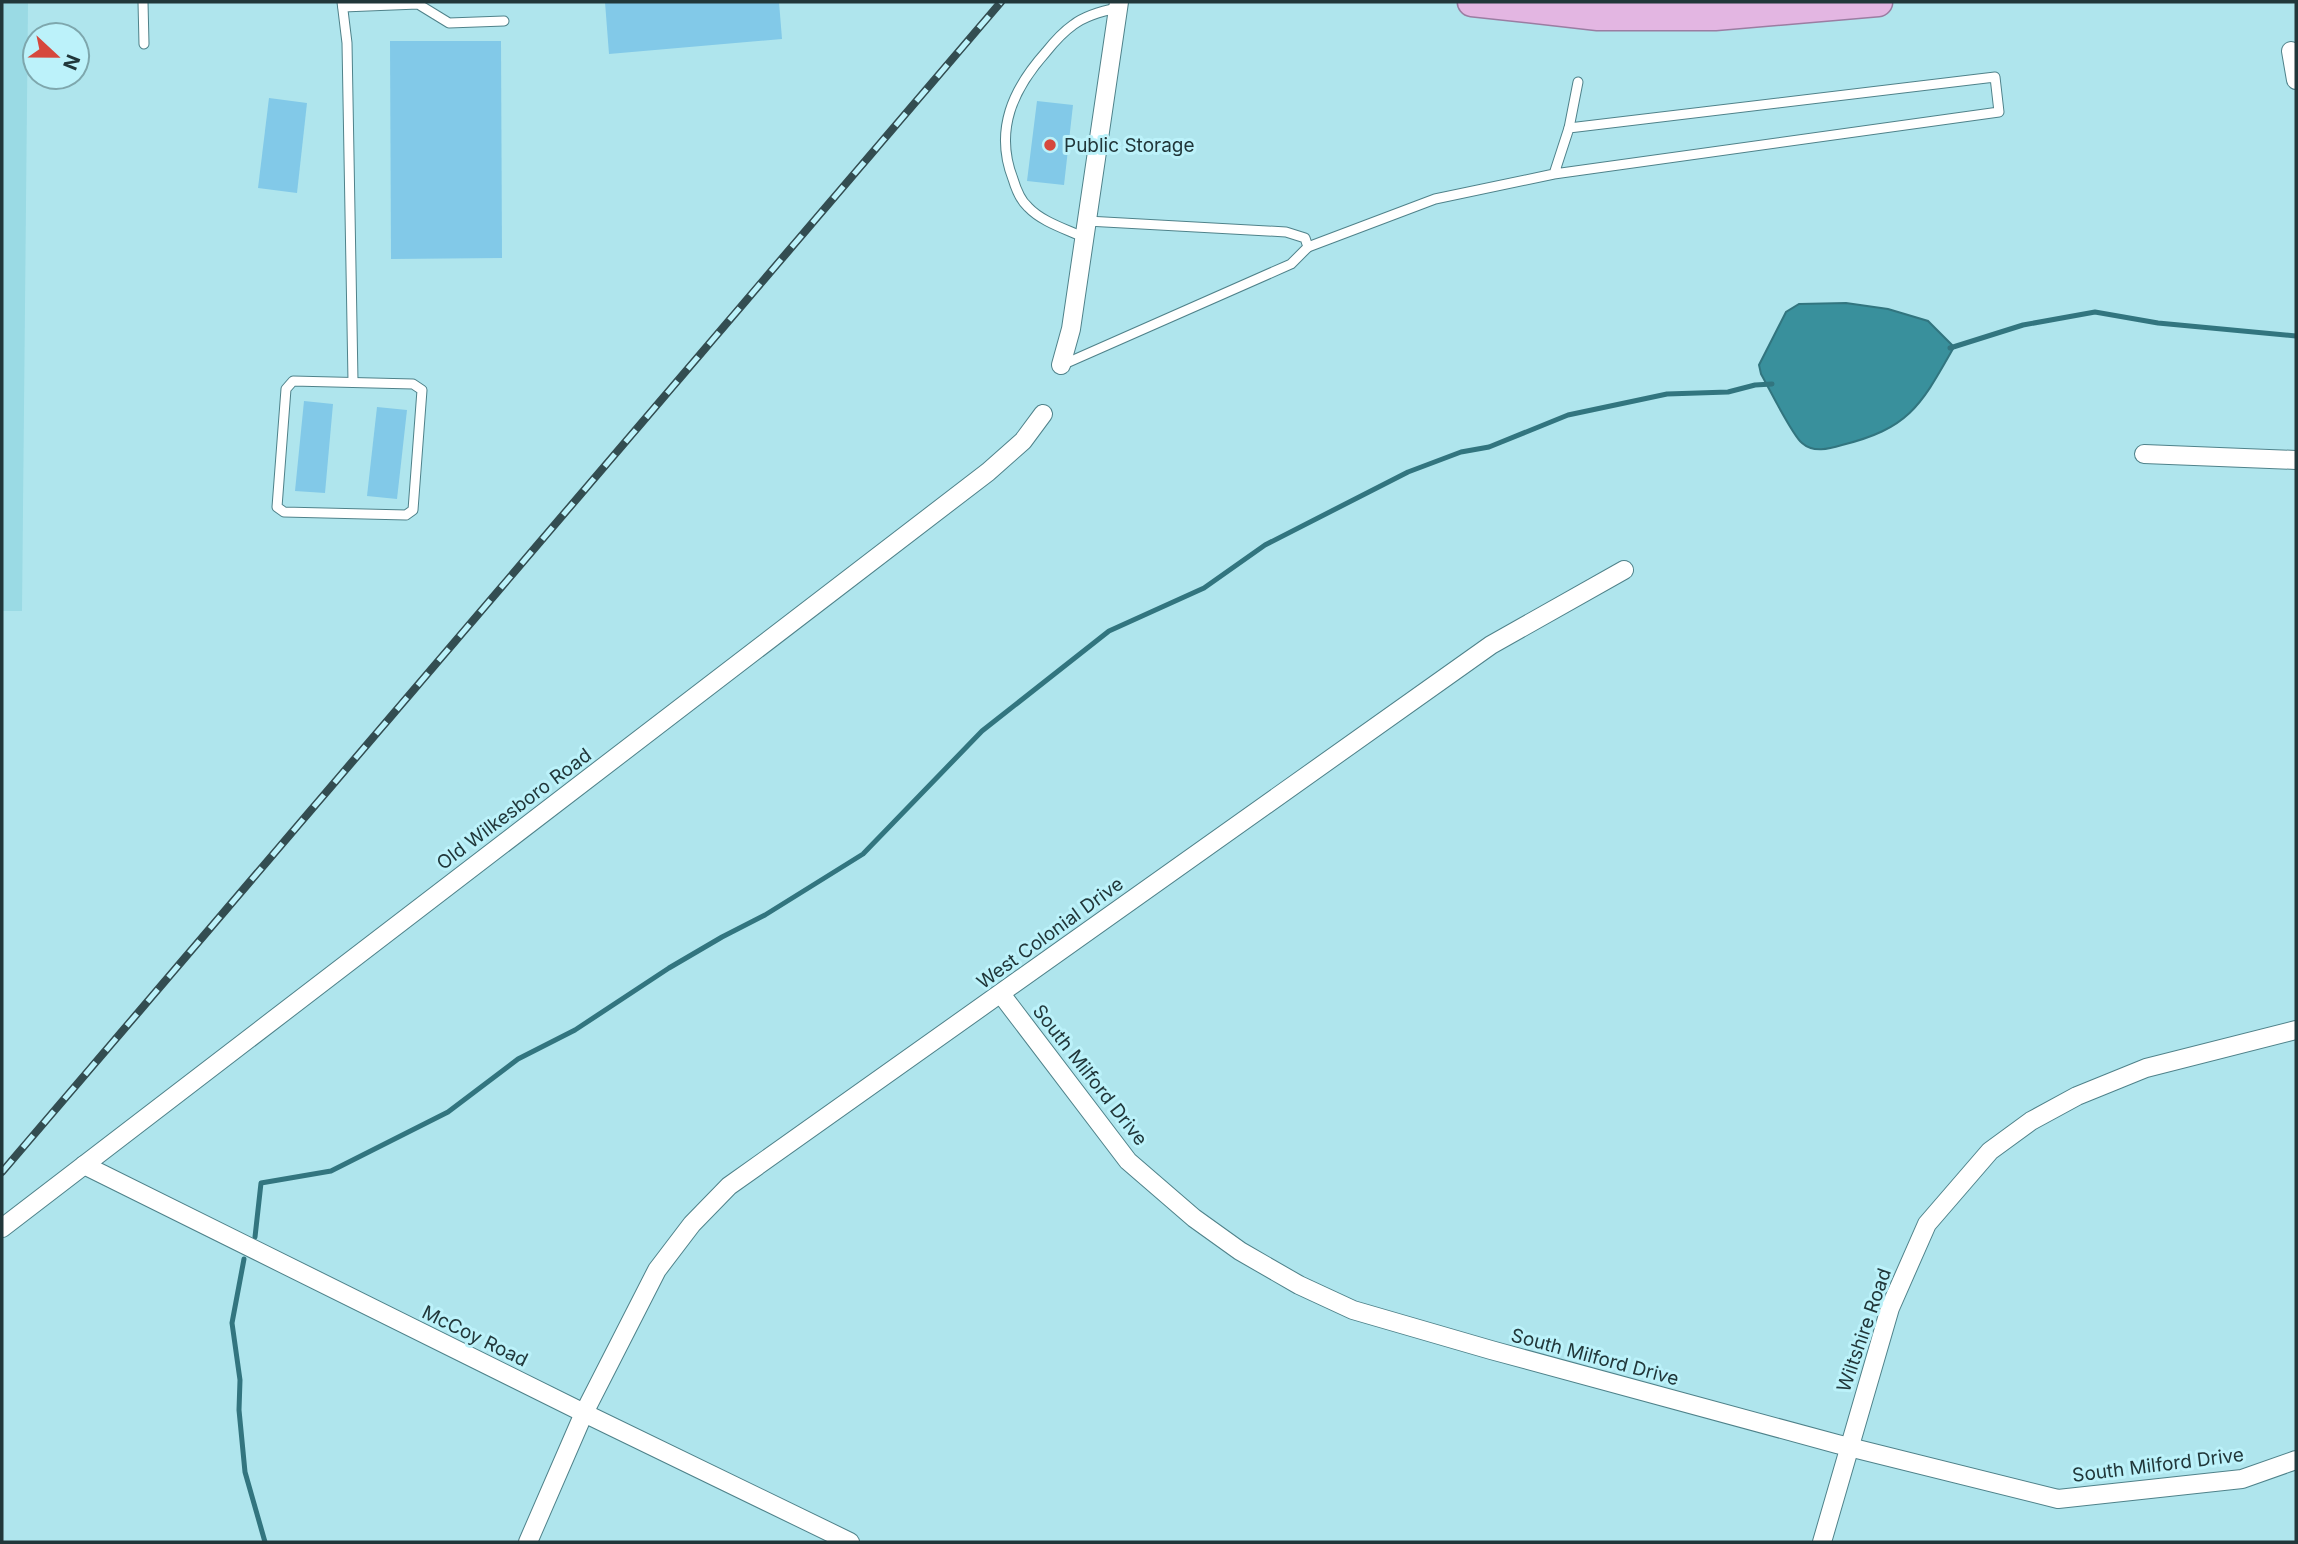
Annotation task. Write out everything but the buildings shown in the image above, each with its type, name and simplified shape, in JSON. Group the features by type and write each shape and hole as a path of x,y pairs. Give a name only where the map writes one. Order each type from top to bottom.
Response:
{"highway":[{"path":"1472,2 1511,4 1598,16 1715,16 1825,4 1878,2"}],"street":[{"path":"1061,365 1071,330 1118,5"},
{"path":"2291,51 2296,80"},
{"name":"Old Wilkesboro Road","path":"2,1228 988,472 1023,441 1043,414"},
{"path":"2144,454 2296,460"},
{"name":"West Colonial Drive","path":"528,1542 584,1413 657,1270 692,1224 729,1186 1490,645 1625,570"},
{"name":"South Milford Drive","path":"1001,994 1128,1161 1194,1218 1240,1251 1299,1285 1353,1310 1848,1446 2057,1499 2242,1479 2296,1461"},
{"name":"Wiltshire Road","path":"1822,1542 1889,1307 1927,1224 1990,1151 2031,1121 2077,1096 2146,1068 2296,1030"},
{"name":"McCoy Road","path":"84,1165 850,1542"}],"lane":[{"path":"143,2 144,44"},
{"path":"353,381 347,43 342,5 418,4 449,23 504,21"},
{"path":"1118,5 1072,25 1036,63 1011,104 1004,145 1007,164 1022,201 1029,209 1054,224 1086,229 1286,232 1305,238 1308,247"},
{"path":"1061,365 1291,264 1308,247 1435,199 1554,174 1999,112 1994,77 1569,128"},
{"path":"1554,174 1569,128 1578,82"},
{"path":"293,381 353,381 413,384 422,390 413,510 406,515 284,512 277,507 286,389 293,381"}],"shaded area":[{"path":"2,2 28,2 28,21 21,21 21,91 27,91 22,611 2,611"},
{"path":"1846,303 1888,309 1928,321 1954,347 1922,399 1899,422 1865,438 1827,449 1811,448 1802,443 1792,431 1761,374 1759,365 1786,312 1799,304"}],"waterway":[{"path":"1950,348 2023,325 2095,312 2158,323 2296,336"},
{"path":"255,1237 261,1183 331,1171 448,1112 518,1059 575,1030 669,968 765,915 863,854 982,731 1109,631 1204,588 1265,545 1408,472 1461,452 1489,447 1568,415 1667,394 1728,392 1772,384"},
{"path":"244,1259 232,1323 240,1380 239,1410 245,1472 265,1542"}],"railway":[{"path":"2,1172 1001,2"}],"place":[{"name":"Public Storage","path":"1050,145"}]}
